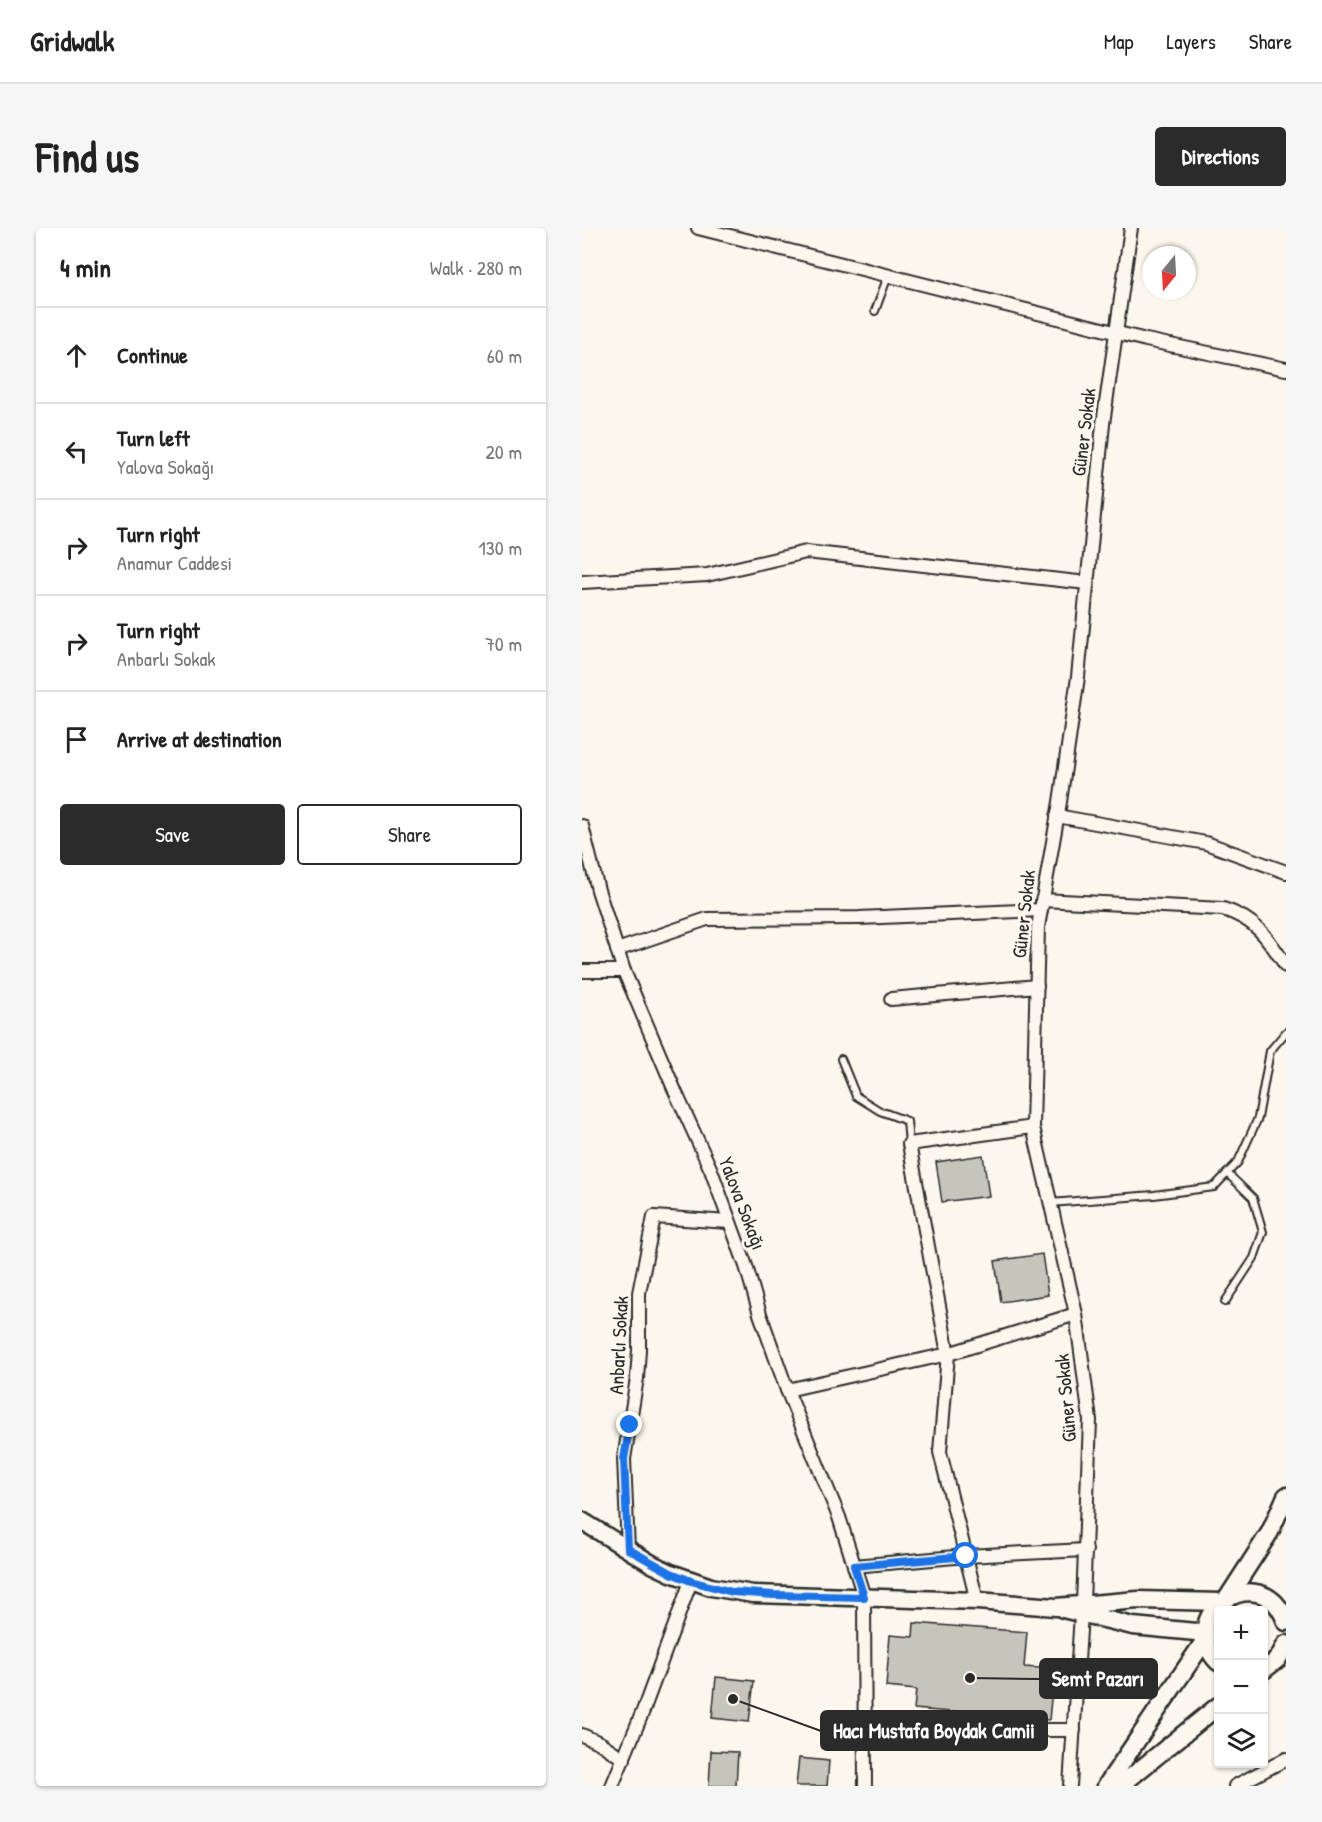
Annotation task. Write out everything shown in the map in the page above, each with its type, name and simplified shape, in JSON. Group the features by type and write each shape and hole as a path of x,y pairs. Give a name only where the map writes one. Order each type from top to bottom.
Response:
{"street":[{"path":"698,228 1116,333 1286,369"},
{"name":"Güner Sokak","path":"1070,1786 1086,1550 1090,1420 1076,1314 1033,1127 1038,927 1078,677 1103,423 1131,228"},
{"path":"582,582 707,575 806,552 1087,583"},
{"path":"1057,816 1206,843 1286,872"},
{"name":"Yalova Sokağı","path":"582,826 598,890 624,971 711,1170 787,1390 839,1517 864,1597 865,1786"},
{"path":"617,950 707,920 859,918 1042,905 1223,909 1242,916 1258,928 1286,966"},
{"path":"582,971 624,971"},
{"path":"891,999 1036,986"},
{"path":"977,1601 940,1452 948,1354 909,1144 1033,1127"},
{"name":"Anbarlı Sokak","path":"628,1549 624,1459 637,1378 640,1341 639,1293 654,1217 729,1222"},
{"path":"787,1390 948,1354 1076,1314"},
{"path":"1106,1786 1206,1635 1210,1616 1270,1532 1286,1496"},
{"path":"582,1521 652,1564 691,1581 721,1589 753,1594 977,1601 1082,1609 1157,1629 1206,1635"},
{"path":"854,1566 966,1556 1086,1550"},
{"path":"612,1786 643,1711 691,1581"},
{"path":"1082,1609 1166,1599 1224,1599 1243,1592 1258,1594 1272,1601 1284,1611"},
{"path":"1206,1635 1210,1650 1217,1660"},
{"path":"1274,1667 1286,1644"},
{"path":"1120,1786 1214,1709"},
{"path":"865,1730 1074,1730"},
{"path":"582,1735 600,1743 624,1759"},
{"path":"1235,1786 1286,1759"}],"lane":[{"path":"875,311 888,276"},
{"path":"1050,1203 1154,1195 1214,1187 1238,1161 1258,1118 1270,1052 1286,1032"},
{"path":"841,1059 856,1096 880,1111 908,1121 909,1144"},
{"path":"1225,1302 1254,1258 1263,1232 1253,1198 1227,1173"}],"building":[{"path":"983,1155 989,1196 942,1202 936,1162"},
{"path":"1042,1254 1048,1295 1001,1302 995,1261"},
{"path":"914,1623 1027,1632 1024,1667 1054,1669 1049,1720 914,1709 916,1690 886,1687 890,1635 913,1637"},
{"path":"716,1677 754,1681 749,1722 712,1718"},
{"path":"711,1751 738,1752 736,1786 709,1786"},
{"path":"799,1758 829,1761 827,1786 796,1786"}],"place":[{"name":"Semt Pazarı","path":"970,1678"},
{"name":"Hacı Mustafa Boydak Camii","path":"733,1699"}],"route":[{"path":"630,1425 624,1459 628,1549 652,1564 691,1581 732,1592 753,1594 864,1597 854,1566 966,1556"}]}
